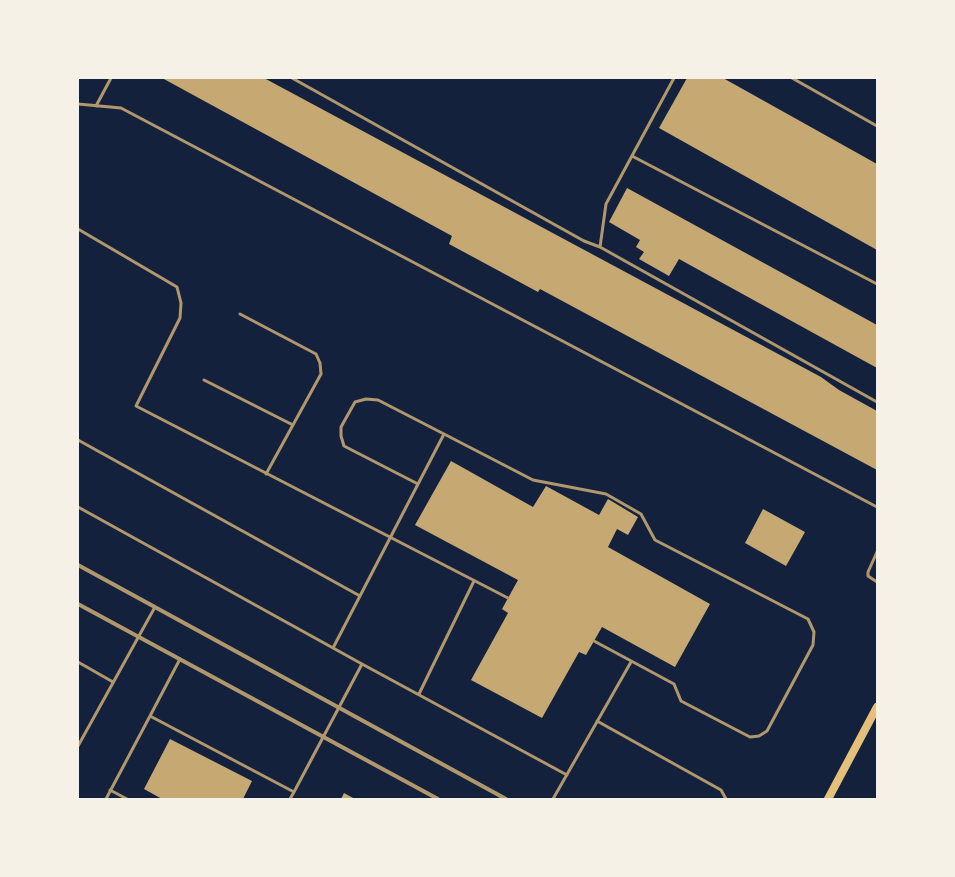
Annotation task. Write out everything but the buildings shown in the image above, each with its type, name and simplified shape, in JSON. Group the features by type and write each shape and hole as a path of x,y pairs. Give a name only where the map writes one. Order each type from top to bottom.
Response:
{"main road":[{"path":"828,799 877,707"}],"street":[{"path":"78,565 506,799"},
{"path":"78,604 438,799"}],"lane":[{"path":"96,106 111,78"},
{"path":"292,78 577,237 600,247 877,402"},
{"path":"600,247 606,204 674,78"},
{"path":"792,78 877,126"},
{"path":"78,104 122,108 877,508"},
{"path":"632,156 877,284"},
{"path":"78,229 177,288 181,303 180,318 136,406 508,598"},
{"path":"240,314 316,354 320,363 321,374 266,474"},
{"path":"204,380 293,425"},
{"path":"418,484 344,446 341,436 341,427 354,402 366,399 378,400 533,480 606,494 641,514 655,540 808,619 814,632 813,645 768,731 759,736 750,737 682,701 674,684 594,641"},
{"path":"333,648 444,434"},
{"path":"78,440 360,596"},
{"path":"78,507 567,775"},
{"path":"877,552 868,572 868,576 877,582"},
{"path":"419,694 474,581"},
{"path":"78,746 155,607"},
{"path":"106,799 180,659"},
{"path":"78,662 113,682"},
{"path":"553,799 631,662"},
{"path":"290,799 340,708 362,664"},
{"path":"150,716 294,792"},
{"path":"597,722 721,790 726,799"},
{"path":"110,790 127,799"}]}
